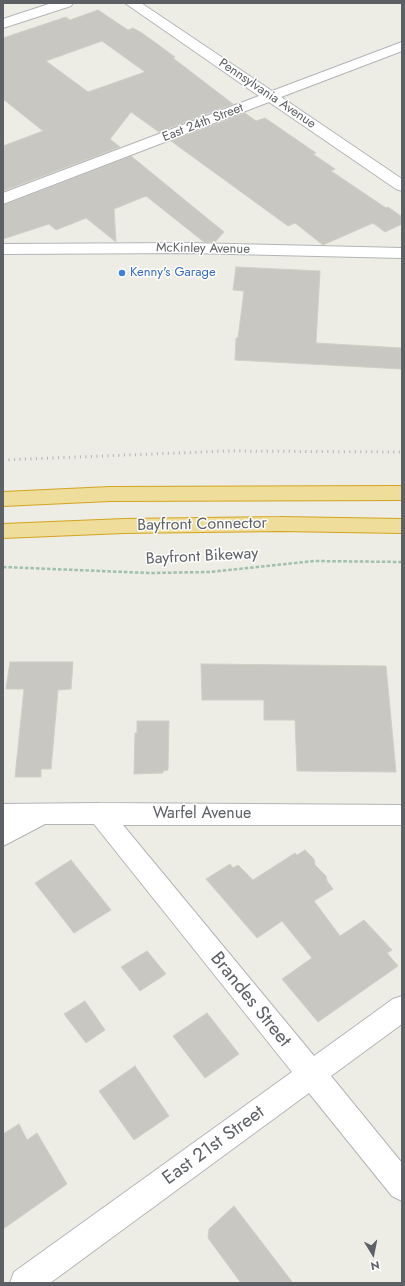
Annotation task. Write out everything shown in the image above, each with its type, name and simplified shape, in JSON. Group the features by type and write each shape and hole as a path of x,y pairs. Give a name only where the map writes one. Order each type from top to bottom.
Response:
{"highway":[{"name":"Bayfront Connector","path":"3,499 110,494 402,493"},
{"name":"Bayfront Connector","path":"3,532 124,526 280,524 402,526"}],"street":[{"path":"3,24 66,3"},
{"name":"Pennsylvania Avenue","path":"132,3 402,186"},
{"name":"East 24th Street","path":"3,199 402,46"},
{"name":"McKinley Avenue","path":"3,249 190,248 402,252"},
{"name":"Warfel Avenue","path":"3,814 99,813 402,815"},
{"name":"Brandes Street","path":"99,813 402,1186"},
{"path":"3,836 41,814"},
{"name":"East 21st Street","path":"25,1283 402,1008"}],"path":[{"name":"Bayfront Bikeway","path":"3,567 150,573 210,572 314,561 402,562"}],"building":[{"path":"98,10 128,30 133,28 175,57 173,58 233,104 159,132 131,112 110,139 120,147 3,191 3,146 43,131 3,99 3,38 66,17 70,20","holes":["102,41 145,72 88,92 46,61"]},
{"path":"245,113 256,121 265,118 316,153 313,154 335,169 331,171 402,217 402,224 385,232 373,223 323,245 295,223 288,226 171,141"},
{"path":"131,156 224,232 215,242 204,242 146,196 114,209 116,242 86,218 56,230 49,224 3,239 3,205"},
{"path":"236,267 320,271 316,343 402,348 402,369 235,360 236,338 238,338 244,291 233,290"},
{"path":"10,662 73,662 71,689 58,690 51,769 41,769 41,777 15,777 24,689 6,689"},
{"path":"201,664 386,666 396,772 297,771 295,720 264,720 264,700 202,700"},
{"path":"137,721 169,721 168,770 163,771 163,773 134,774 135,733 137,733"},
{"path":"305,850 314,859 315,865 326,876 327,881 333,889 314,901 340,936 364,920 392,950 387,953 398,966 318,1022 282,979 312,958 282,921 257,938 206,879 230,864 233,868 238,865 253,880 295,853 297,855"},
{"path":"71,860 111,910 74,933 35,883"},
{"path":"147,951 166,974 140,991 121,967"},
{"path":"85,1001 105,1030 86,1043 64,1014"},
{"path":"207,1013 239,1054 205,1078 173,1036"},
{"path":"135,1066 169,1116 134,1140 99,1091"},
{"path":"19,1124 27,1140 37,1133 67,1184 3,1229 3,1134"},
{"path":"234,1206 293,1283 241,1283 208,1238 209,1229"}],"railway":[{"path":"3,460 226,451 402,452"}],"place":[{"name":"Kenny's Garage","path":"122,273"}]}
